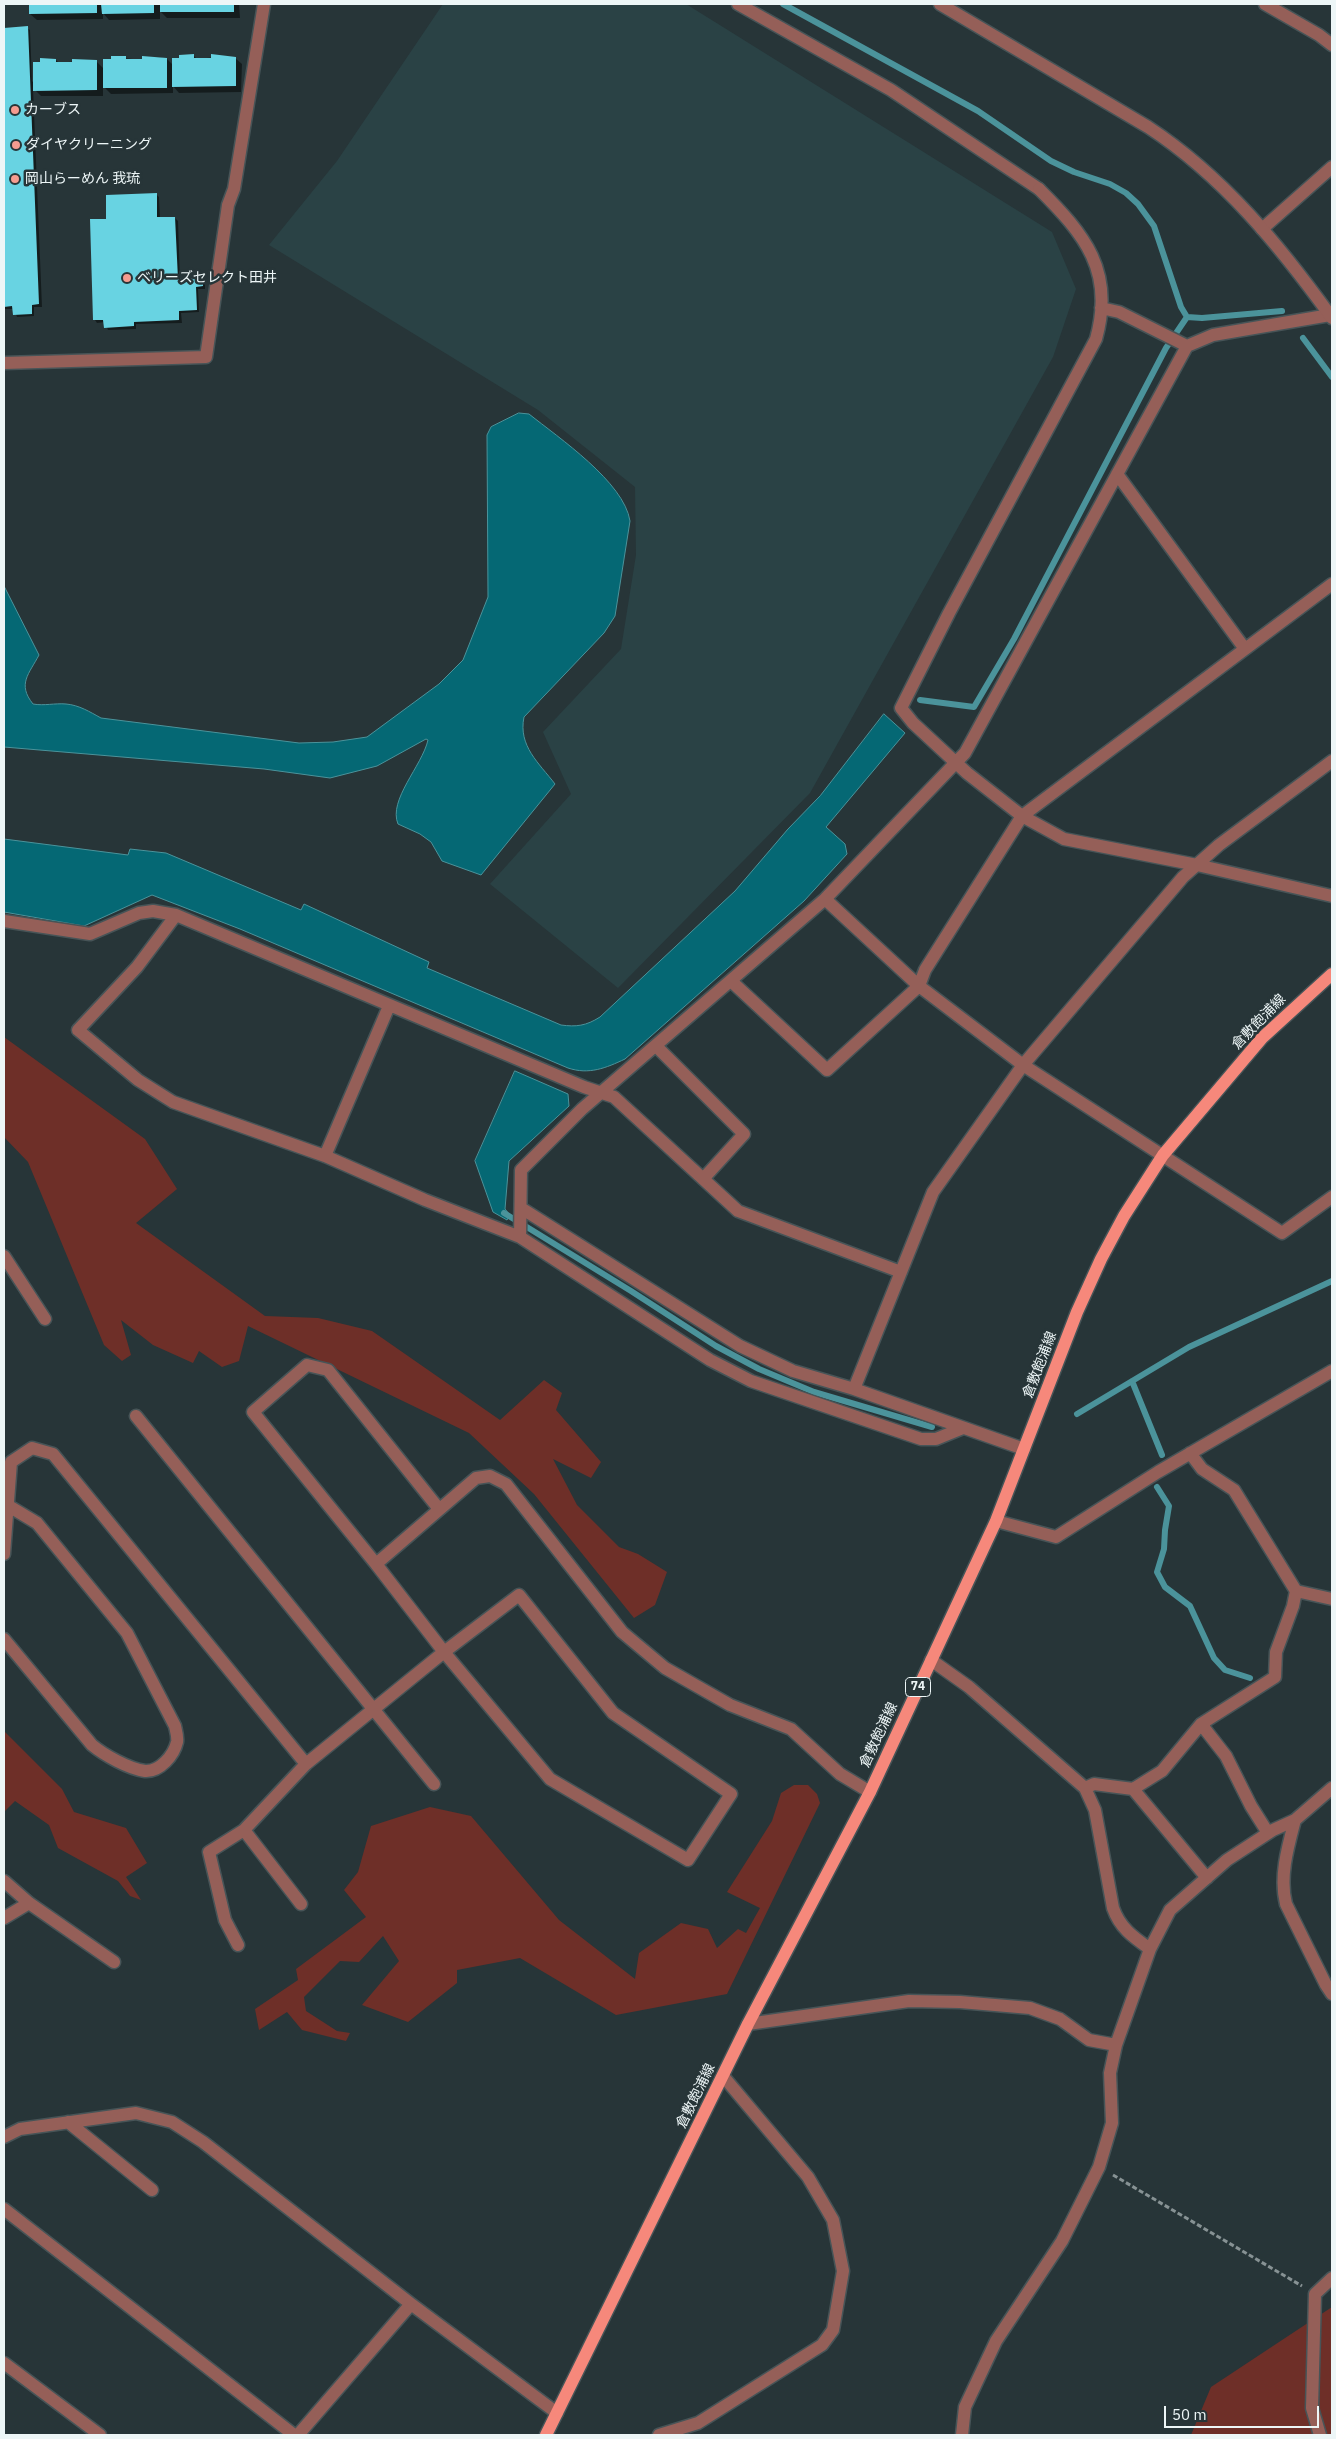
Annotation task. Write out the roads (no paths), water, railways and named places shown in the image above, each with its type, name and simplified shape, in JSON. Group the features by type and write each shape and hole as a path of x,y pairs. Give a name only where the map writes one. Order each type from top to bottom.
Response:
{"main road":[{"name":"倉敷飽浦線","path":"546,2435 748,2024 870,1792 996,1521 1077,1312 1101,1259 1163,1155 1262,1038 1332,974"}],"street":[{"path":"4,363 206,357 228,205 234,189 264,4"},
{"path":"738,4 891,90 1039,189 1082,236 1094,262 1100,286 1101,308 1096,339 949,613 901,708 913,723 957,764 1022,816 1064,839 1197,865 1332,896"},
{"path":"940,4 1179,147 1230,192 1262,229 1331,317 1213,335 1183,344 1119,312 1101,308"},
{"path":"1265,4 1306,26 1332,45"},
{"path":"1262,229 1332,167"},
{"path":"521,1222 521,1170 582,1110 825,899 957,764 965,753 1117,474 1183,344"},
{"path":"1117,474 1244,649"},
{"path":"731,980 827,1070 919,986 924,970 1022,816 1332,584"},
{"path":"854,1389 933,1192 1023,1065 1184,877 1219,845 1332,761"},
{"path":"825,899 919,986 1023,1065 1282,1233 1332,1197"},
{"path":"4,921 90,934 139,913 153,911 176,915 584,1088 603,1092 614,1097 738,1211 901,1272"},
{"path":"176,915 137,967 78,1030 138,1080 173,1102 325,1156 425,1200 521,1222 740,1346 793,1371 854,1389 1024,1449"},
{"path":"325,1156 389,1006"},
{"path":"656,1046 744,1134 703,1179"},
{"path":"521,1222 710,1360 751,1381 921,1440 936,1439 963,1428"},
{"path":"4,1256 45,1319"},
{"path":"238,1944 225,1920 208,1852 244,1830 306,1764 444,1652 519,1596 613,1713 731,1794 688,1860 550,1780 444,1652 254,1412 307,1365 328,1370 439,1509"},
{"path":"996,1521 1056,1538 1190,1454 1332,1370"},
{"path":"136,1416 434,1784"},
{"path":"4,1554 12,1462 32,1448 53,1454 306,1764"},
{"path":"1085,1788 1094,1784 1133,1789 1162,1771 1201,1724 1275,1677 1276,1652 1293,1606 1296,1591 1234,1490 1202,1470 1190,1454"},
{"path":"376,1564 476,1478 490,1476 498,1479 506,1484 622,1632 664,1668 730,1705 791,1729 840,1774 870,1792"},
{"path":"4,1639 92,1745 106,1756 145,1771 158,1767 172,1755 178,1740 175,1726 126,1633 37,1522 7,1505"},
{"path":"1296,1591 1332,1599"},
{"path":"931,1660 969,1687 1085,1788 1095,1810 1113,1908 1125,1930 1150,1948"},
{"path":"1201,1724 1226,1756 1251,1806 1268,1833"},
{"path":"962,2435 965,2407 996,2341 1062,2241 1099,2167 1112,2123 1110,2073 1116,2045 1150,1948 1170,1910 1227,1860 1268,1833 1295,1820 1332,1788"},
{"path":"1133,1789 1207,1878"},
{"path":"1295,1820 1287,1848 1283,1890 1286,1904 1332,1994"},
{"path":"244,1830 300,1904"},
{"path":"4,1881 29,1902 114,1962"},
{"path":"4,1918 29,1902"},
{"path":"748,2024 909,2002 960,2002 1030,2008 1060,2019 1090,2040 1116,2045"},
{"path":"659,2435 698,2423 822,2345 833,2330 842,2271 833,2220 808,2177 723,2076"},
{"path":"4,2137 20,2130 136,2113 172,2122 203,2142 411,2304 557,2413"},
{"path":"68,2122 152,2190"},
{"path":"4,2209 294,2435"},
{"path":"1320,2435 1312,2408 1315,2294 1332,2278"},
{"path":"298,2435 411,2304"},
{"path":"4,2363 100,2435"}],"water":[{"path":"519,413 529,414 573,448 603,476 616,491 625,506 630,521 615,616 604,633 524,717 524,737 531,754 555,784 481,875 442,861 431,842 420,834 398,824 396,815 398,804 425,750 428,740 426,739 377,766 330,778 264,769 4,747 4,586 39,655 28,674 25,685 28,697 33,704 71,705 101,718 299,743 333,742 367,737 439,684 463,660 488,597 487,435 491,427"},
{"path":"884,714 905,733 826,827 845,844 847,854 804,901 625,1059 597,1070 583,1071 568,1068 240,929 152,895 84,926 4,912 4,839 128,855 130,849 166,853 301,910 304,904 429,962 427,968 561,1025 581,1025 600,1017 735,891 788,829 820,796"},
{"path":"515,1071 568,1094 569,1106 509,1161 505,1209 510,1215 507,1220 493,1212 475,1161"}],"waterway":[{"path":"783,4 978,111 1051,161 1074,172 1110,184 1126,193 1138,204 1154,226 1181,307 1187,317 1202,318 1282,311"},
{"path":"920,700 974,707 1014,639 1166,348 1187,317"},
{"path":"1303,338 1332,377"},
{"path":"504,1213 716,1346 759,1369 814,1392 932,1427"},
{"path":"1077,1414 1189,1347 1332,1281"},
{"path":"1132,1381 1162,1455"},
{"path":"1157,1487 1169,1506 1164,1549 1157,1572 1165,1587 1190,1606 1214,1658 1225,1670 1250,1678"}],"place":[{"name":"カーブス","path":"15,110"},
{"name":"ダイヤクリーニング","path":"16,145"},
{"name":"岡山らーめん 我琉","path":"15,179"},
{"name":"ベリーズセレクト田井","path":"127,278"}]}
